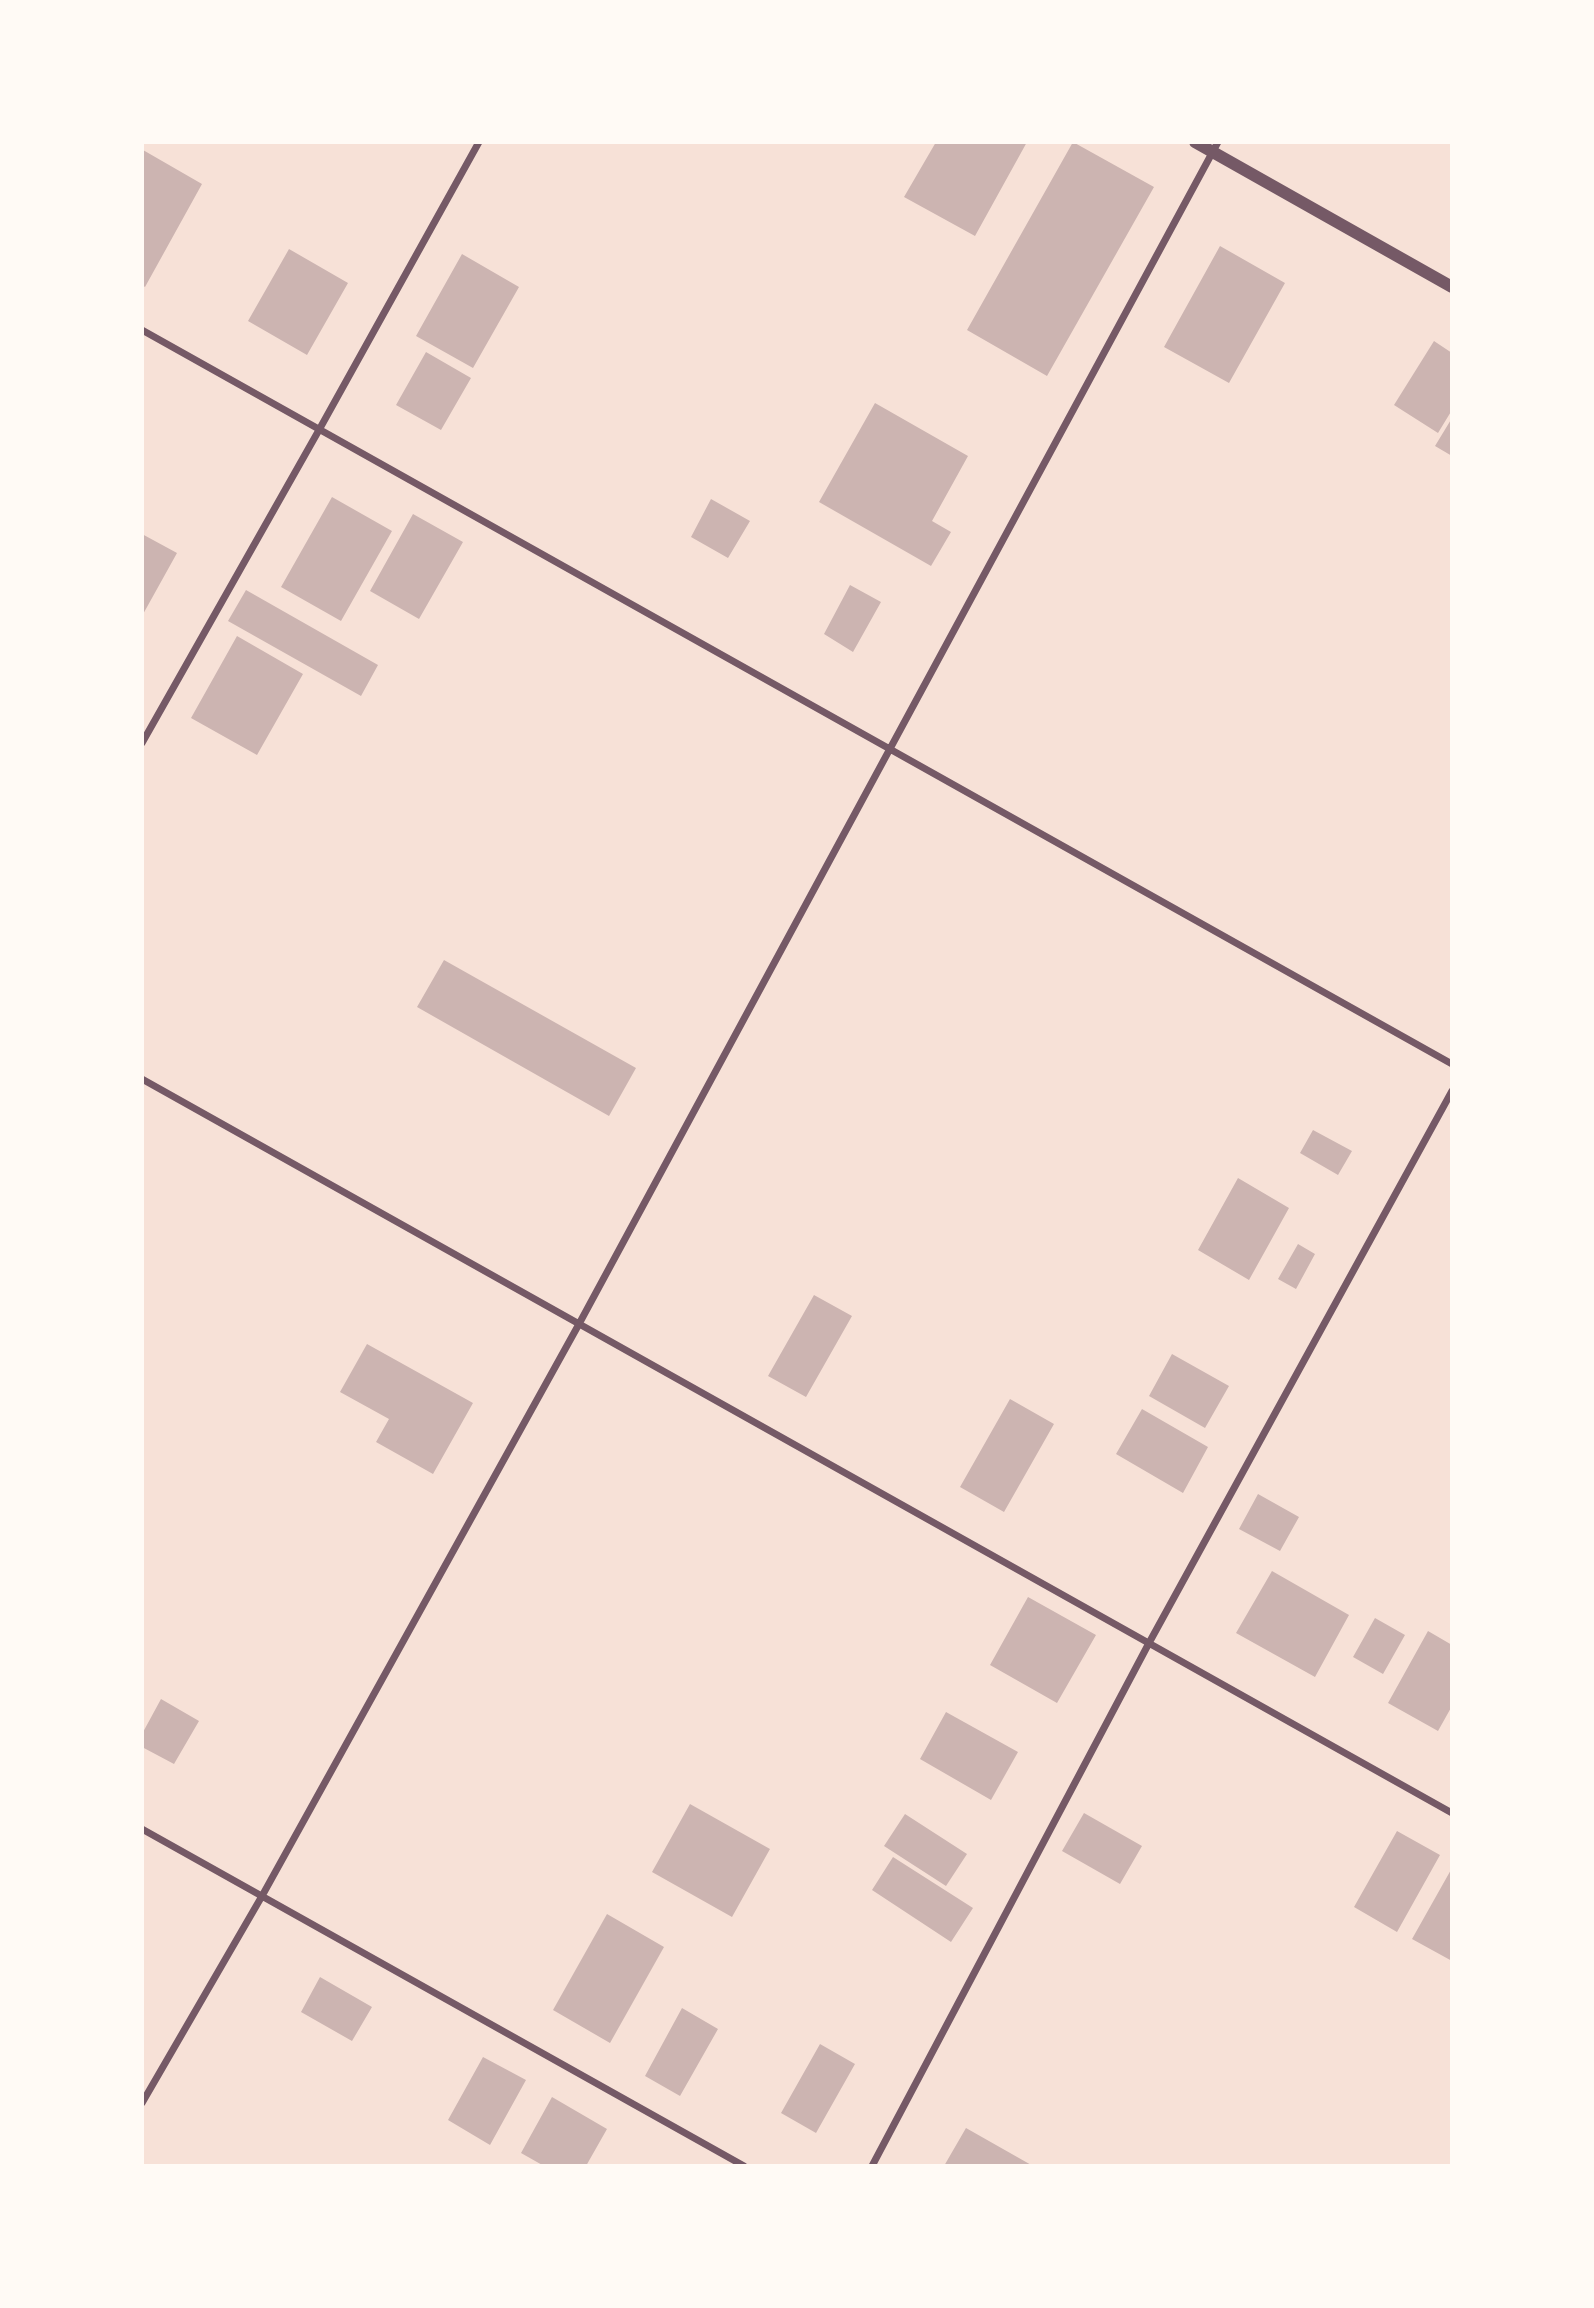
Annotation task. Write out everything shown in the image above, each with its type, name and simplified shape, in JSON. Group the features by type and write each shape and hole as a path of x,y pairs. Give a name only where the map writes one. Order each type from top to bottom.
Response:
{"street":[{"path":"142,743 479,142"},
{"path":"1195,142 1215,147 1452,287"},
{"path":"142,2103 262,1896 579,1324 1215,147"},
{"path":"142,330 1452,1064"},
{"path":"142,1079 1452,1813"},
{"path":"872,2166 1149,1643 1452,1091"},
{"path":"142,1829 744,2166"}],"building":[{"path":"936,142 1027,142 975,236 904,197"},
{"path":"1073,142 1154,187 1047,376 967,330"},
{"path":"143,150 202,184 145,287 142,285"},
{"path":"1220,246 1285,283 1229,383 1164,347"},
{"path":"289,249 348,283 307,355 248,321"},
{"path":"462,254 519,287 473,368 416,336"},
{"path":"1434,341 1452,353 1452,410 1438,433 1394,405"},
{"path":"426,352 471,378 441,430 396,405"},
{"path":"875,403 968,456 932,521 951,532 931,566 819,502"},
{"path":"1452,418 1452,456 1435,446"},
{"path":"332,497 392,531 341,621 281,587"},
{"path":"711,499 750,521 728,558 691,537"},
{"path":"413,514 463,542 419,619 370,591"},
{"path":"142,534 177,553 142,616"},
{"path":"850,585 881,602 853,652 824,634"},
{"path":"246,590 378,665 361,696 228,621"},
{"path":"237,636 303,674 257,755 191,718"},
{"path":"444,960 636,1068 609,1116 417,1007"},
{"path":"1313,1130 1352,1151 1338,1175 1300,1153"},
{"path":"1238,1178 1289,1208 1249,1280 1198,1250"},
{"path":"1298,1244 1315,1254 1296,1289 1278,1279"},
{"path":"814,1295 852,1316 806,1397 768,1376"},
{"path":"367,1344 473,1403 433,1474 376,1442 389,1419 340,1392"},
{"path":"1172,1354 1229,1386 1205,1428 1149,1396"},
{"path":"1010,1399 1054,1424 1004,1512 960,1487"},
{"path":"1142,1409 1208,1447 1183,1493 1116,1454"},
{"path":"1258,1494 1299,1517 1280,1551 1239,1529"},
{"path":"1272,1571 1349,1615 1315,1677 1236,1633"},
{"path":"1028,1597 1096,1635 1057,1703 990,1665"},
{"path":"1375,1618 1405,1635 1383,1674 1353,1657"},
{"path":"1428,1631 1452,1645 1452,1706 1438,1731 1388,1703"},
{"path":"161,1699 199,1721 174,1764 142,1747 142,1734"},
{"path":"946,1712 1018,1752 991,1800 920,1759"},
{"path":"690,1804 770,1849 732,1917 652,1872"},
{"path":"1084,1813 1142,1846 1120,1884 1062,1851"},
{"path":"905,1814 967,1854 946,1886 884,1846"},
{"path":"1397,1831 1440,1855 1397,1932 1354,1907"},
{"path":"893,1857 973,1908 951,1942 872,1890"},
{"path":"1452,1868 1452,1961 1412,1939"},
{"path":"607,1914 664,1947 610,2043 553,2010"},
{"path":"320,1977 372,2007 352,2041 301,2012"},
{"path":"682,2008 718,2029 680,2096 645,2076"},
{"path":"820,2044 855,2064 816,2133 781,2113"},
{"path":"483,2057 526,2080 490,2145 448,2120"},
{"path":"552,2097 607,2129 586,2166 544,2166 521,2153"},
{"path":"966,2128 1033,2166 944,2166"}]}
